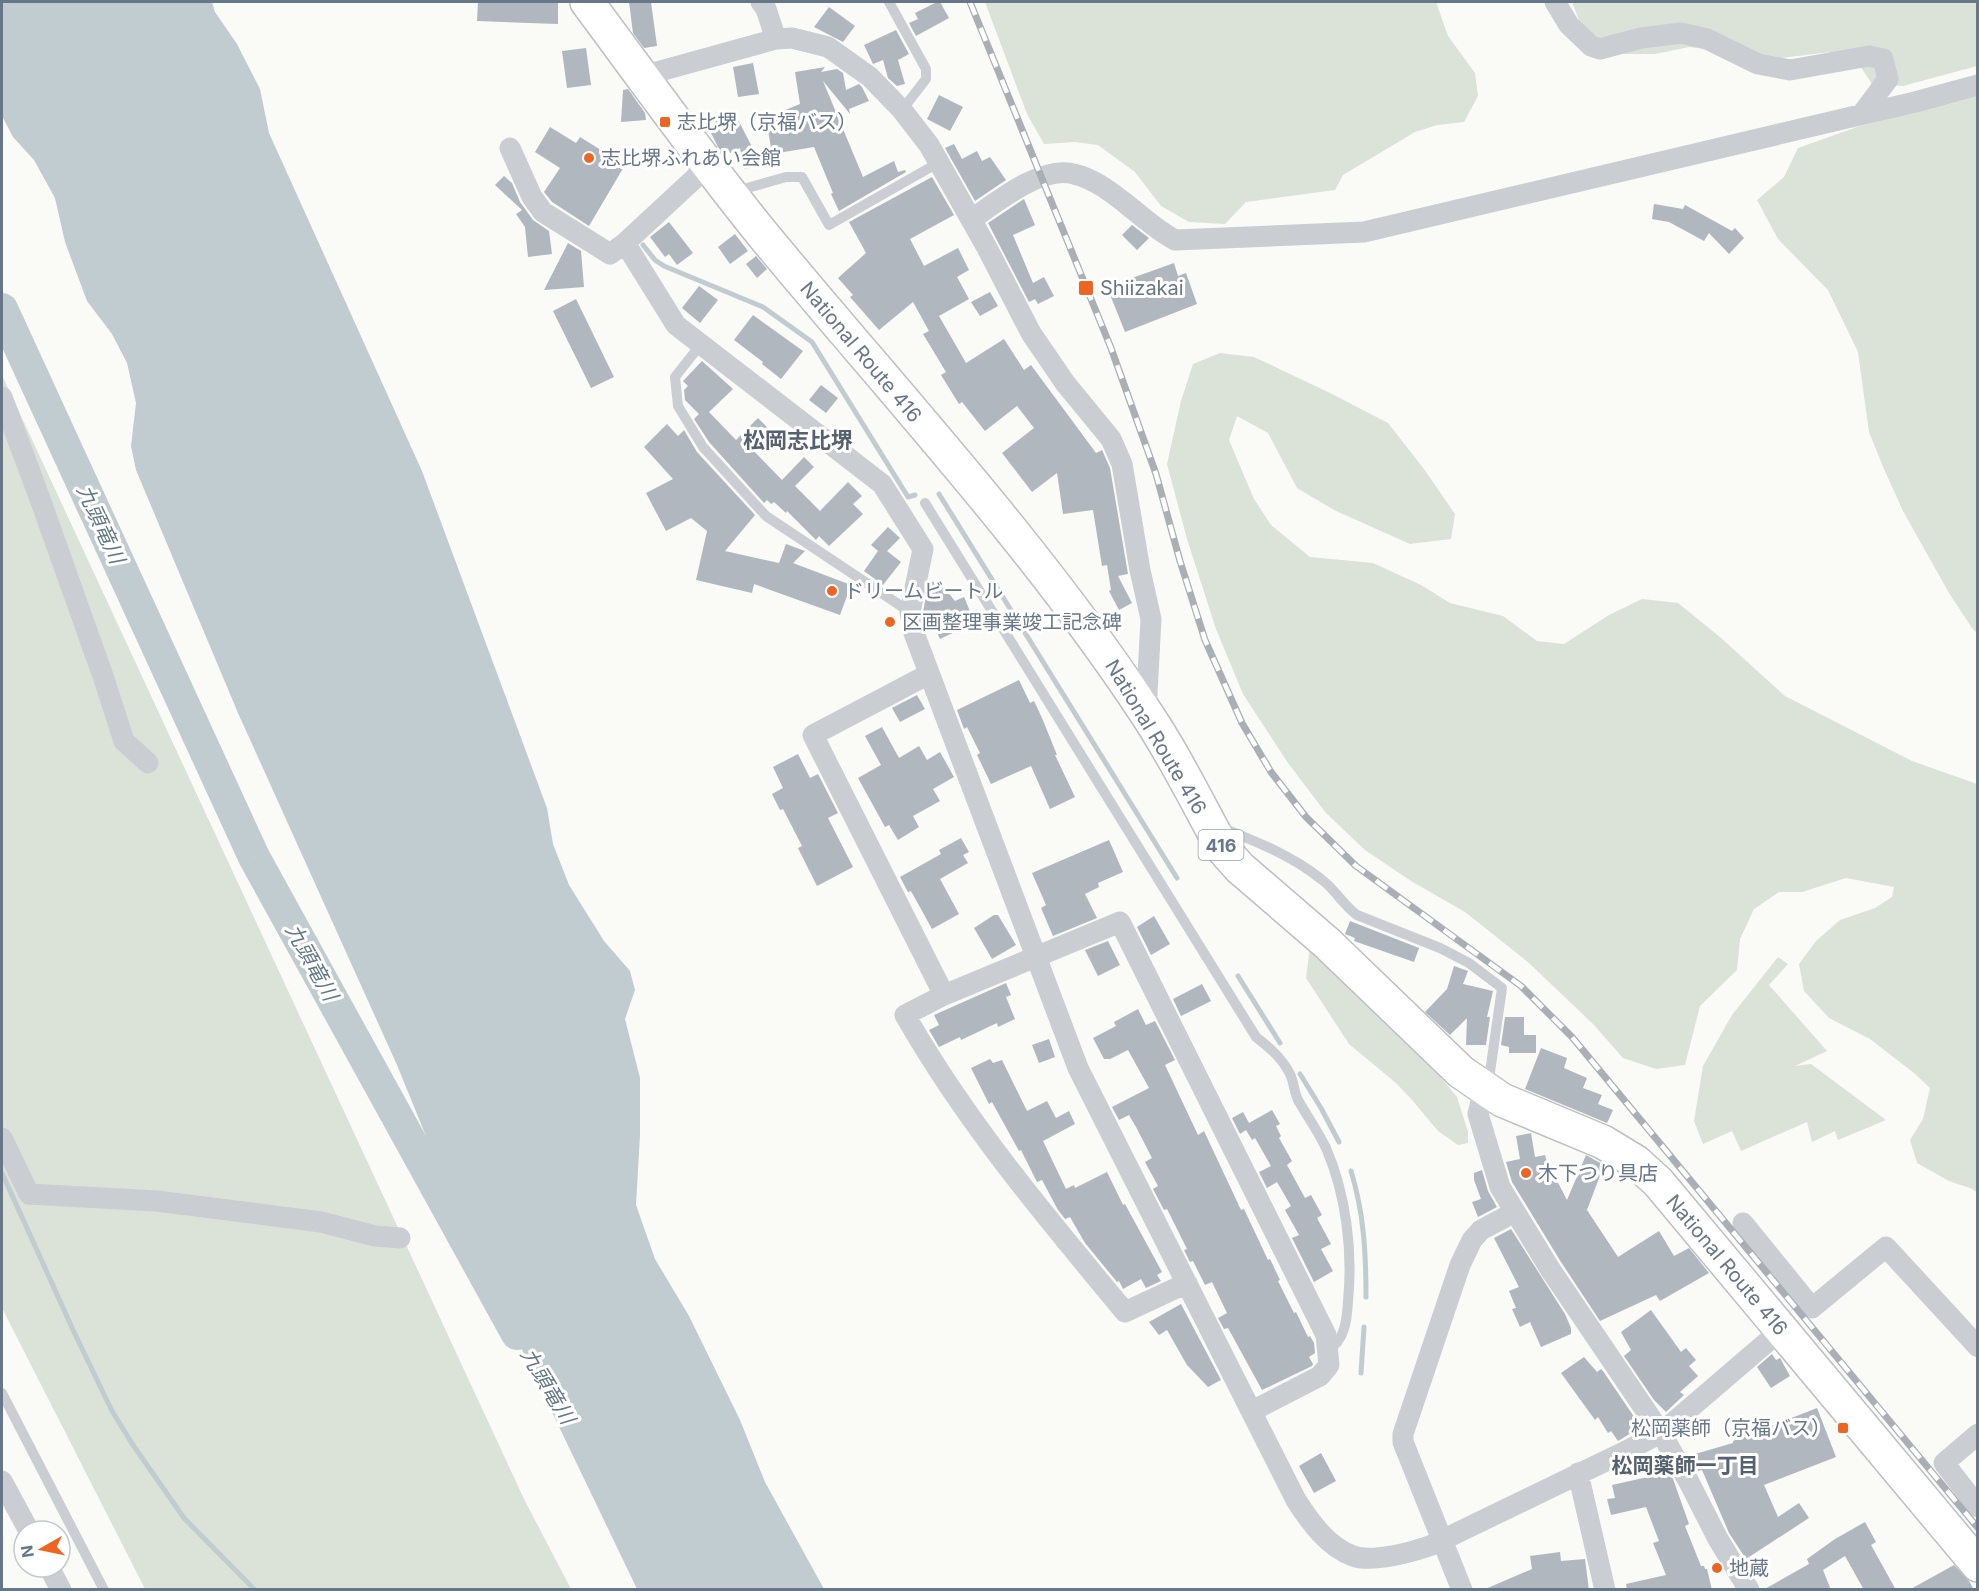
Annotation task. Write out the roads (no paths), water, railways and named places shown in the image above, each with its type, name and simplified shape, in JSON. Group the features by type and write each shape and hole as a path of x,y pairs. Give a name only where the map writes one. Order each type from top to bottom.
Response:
{"highway":[{"name":"National Route 416","path":"587,2 708,166 1030,553 1087,628 1146,712 1223,849 1240,868 1327,943 1461,1072 1502,1100 1603,1142 1636,1162 1658,1182 1977,1565"}],"street":[{"path":"761,2 766,9 776,39"},
{"path":"1556,2 1569,26 1591,46 1599,49 1641,38 1682,33 1707,39 1758,64 1790,70 1869,56 1883,59 1888,80 1862,114"},
{"path":"642,76 776,39 792,38 828,47 870,77 902,110 928,145 986,246 1031,333 1065,383 1111,439 1122,464 1140,570 1151,619 1146,712"},
{"path":"971,220 1004,196 1034,181 1054,173 1072,173 1098,184 1162,233 1175,240 1365,232 1977,85"},
{"path":"510,148 532,197 543,212 610,254 625,243 708,166"},
{"path":"625,243 676,325 882,484 923,549 910,612 914,633 1078,1068 1301,1508 1319,1532 1352,1556 1380,1557 1418,1550 1443,1540 1661,1432 1781,1330"},
{"path":"2,397 124,741 148,763"},
{"path":"930,674 813,735 944,995"},
{"path":"1187,1283 1125,1312 1002,1159 925,1050 905,1015 944,995 1120,922 1326,1335 1329,1365 1320,1377 1252,1411"},
{"path":"1484,1089 1478,1114 1500,1187 1556,1278 1661,1432 1718,1539 1749,1590"},
{"path":"2,1138 29,1194 157,1201 321,1222 375,1236 400,1238"},
{"path":"1462,1590 1403,1442 1403,1434 1460,1265 1472,1240 1481,1230 1515,1212"},
{"path":"1743,1223 1812,1308 1886,1247 1977,1347"},
{"path":"1977,1434 1944,1463 1977,1507"},
{"path":"1578,1473 1605,1590"},
{"path":"2,1481 23,1519"}],"lane":[{"path":"889,2 926,69 926,79 902,110"},
{"path":"730,193 786,177 801,177 829,225 938,163"},
{"path":"701,344 675,377 678,406 703,447 766,516 910,612"},
{"path":"925,504 1257,1036 1276,1053 1290,1075 1296,1097 1325,1147 1338,1183 1344,1210 1350,1288 1347,1322 1337,1345 1328,1350"},
{"path":"1209,822 1272,849 1320,878 1346,907 1358,915 1430,944 1469,963 1502,988 1490,1072 1484,1089"},
{"path":"2,1393 104,1590"}],"water":[{"path":"2,2 212,2 215,12 237,44 260,89 269,133 422,471 547,808 553,844 569,885 604,941 630,971 635,990 625,1019 640,1078 636,1205 655,1259 689,1316 740,1420 765,1482 824,1589 637,1589 463,1227 397,1065 238,713 136,470 131,446 136,403 127,363 112,334 87,301 65,242 55,198 34,160 13,137 2,116"}],"waterway":[{"path":"643,245 655,260 664,266 763,307 812,342 908,497 915,495"},
{"name":"九頭竜川","path":"2,309 254,857 517,1334"},
{"path":"939,494 1177,878"},
{"path":"1238,976 1280,1043"},
{"path":"1300,1074 1339,1142"},
{"path":"1351,1171 1359,1202 1363,1234 1366,1297"},
{"path":"2,1173 112,1411 184,1518 255,1590"},
{"path":"1361,1373 1364,1327"}],"railway":[{"path":"970,2 1111,348 1156,474 1205,640 1242,723 1271,772 1306,817 1356,866 1521,986 1572,1037 1978,1528"}],"place":[{"name":"志比堺（京福バス）","path":"665,122"},
{"name":"志比堺ふれあい会館","path":"589,158"},
{"name":"Shiizakai","path":"1086,288"},
{"name":"ドリームビートル","path":"832,591"},
{"name":"区画整理事業竣工記念碑","path":"890,622"},
{"name":"木下つり具店","path":"1526,1173"},
{"name":"松岡薬師（京福バス）","path":"1843,1428"},
{"name":"地蔵","path":"1717,1568"}],"district":[{"name":"松岡志比堺","path":"798,440"},
{"name":"松岡薬師一丁目","path":"1685,1465"}]}
